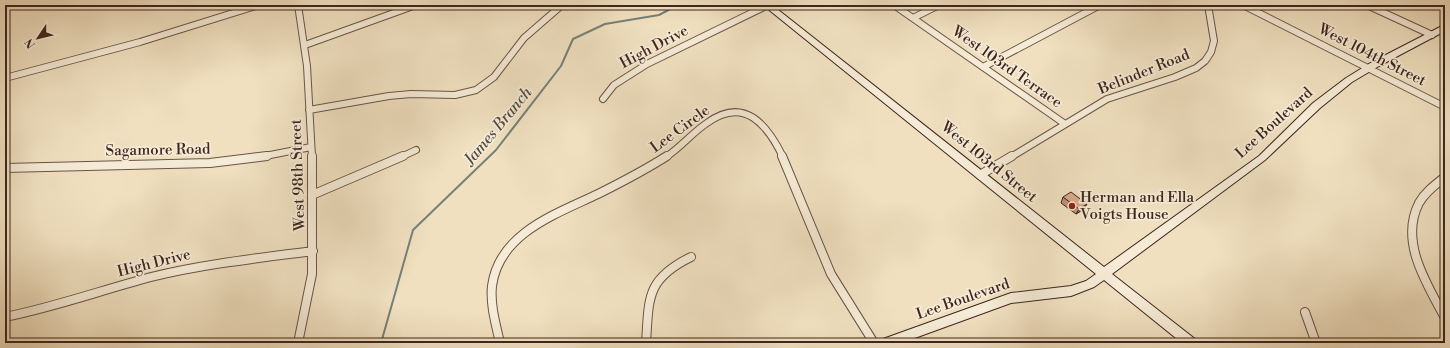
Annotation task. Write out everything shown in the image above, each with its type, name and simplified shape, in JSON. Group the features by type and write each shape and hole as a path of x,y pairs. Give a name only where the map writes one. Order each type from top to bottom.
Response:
{"street":[{"path":"5,78 140,42 259,5"},
{"name":"West 98th Street","path":"298,5 305,44 311,147 313,251 312,274 298,343"},
{"path":"305,44 416,5"},
{"path":"309,110 391,96 455,96 475,91 492,80 525,38 542,20 562,5"},
{"name":"High Drive","path":"603,99 614,85 640,68 767,5"},
{"name":"West 103rd Street","path":"767,5 1191,343"},
{"name":"West 103rd Terrace","path":"894,5 1065,124"},
{"path":"912,18 939,5"},
{"path":"983,67 1100,5"},
{"name":"Belinder Road","path":"980,175 1107,99 1127,91 1182,74 1201,64 1207,57 1214,43 1214,34 1208,5"},
{"name":"West 104th Street","path":"1243,5 1445,107"},
{"path":"1367,5 1432,35"},
{"name":"Lee Boulevard","path":"887,343 1011,298 1081,288 1104,274 1262,158 1316,105 1337,88 1368,68 1445,28"},
{"name":"Lee Circle","path":"500,343 492,307 491,285 498,264 514,241 538,223 643,170 674,152 712,118 733,113 746,114 757,118 770,130 795,185 818,246 831,274 874,343"},
{"name":"Sagamore Road","path":"5,168 210,163 265,156 311,147"},
{"path":"312,195 416,150"},
{"path":"1445,177 1420,202 1416,210 1412,229 1413,243 1417,259 1445,318"},
{"name":"High Drive","path":"5,317 57,305 152,277 194,268 313,251"},
{"path":"646,343 651,294 654,283 660,275 691,257"},
{"path":"1305,312 1316,343"}],"building":[{"path":"1071,192 1087,204 1079,209 1063,197"}],"waterway":[{"name":"James Branch","path":"381,343 413,230 496,150 561,66 573,39 605,24 659,15 678,5"}],"place":[{"name":"Herman and Ella Voigts House","path":"1072,206"}]}
